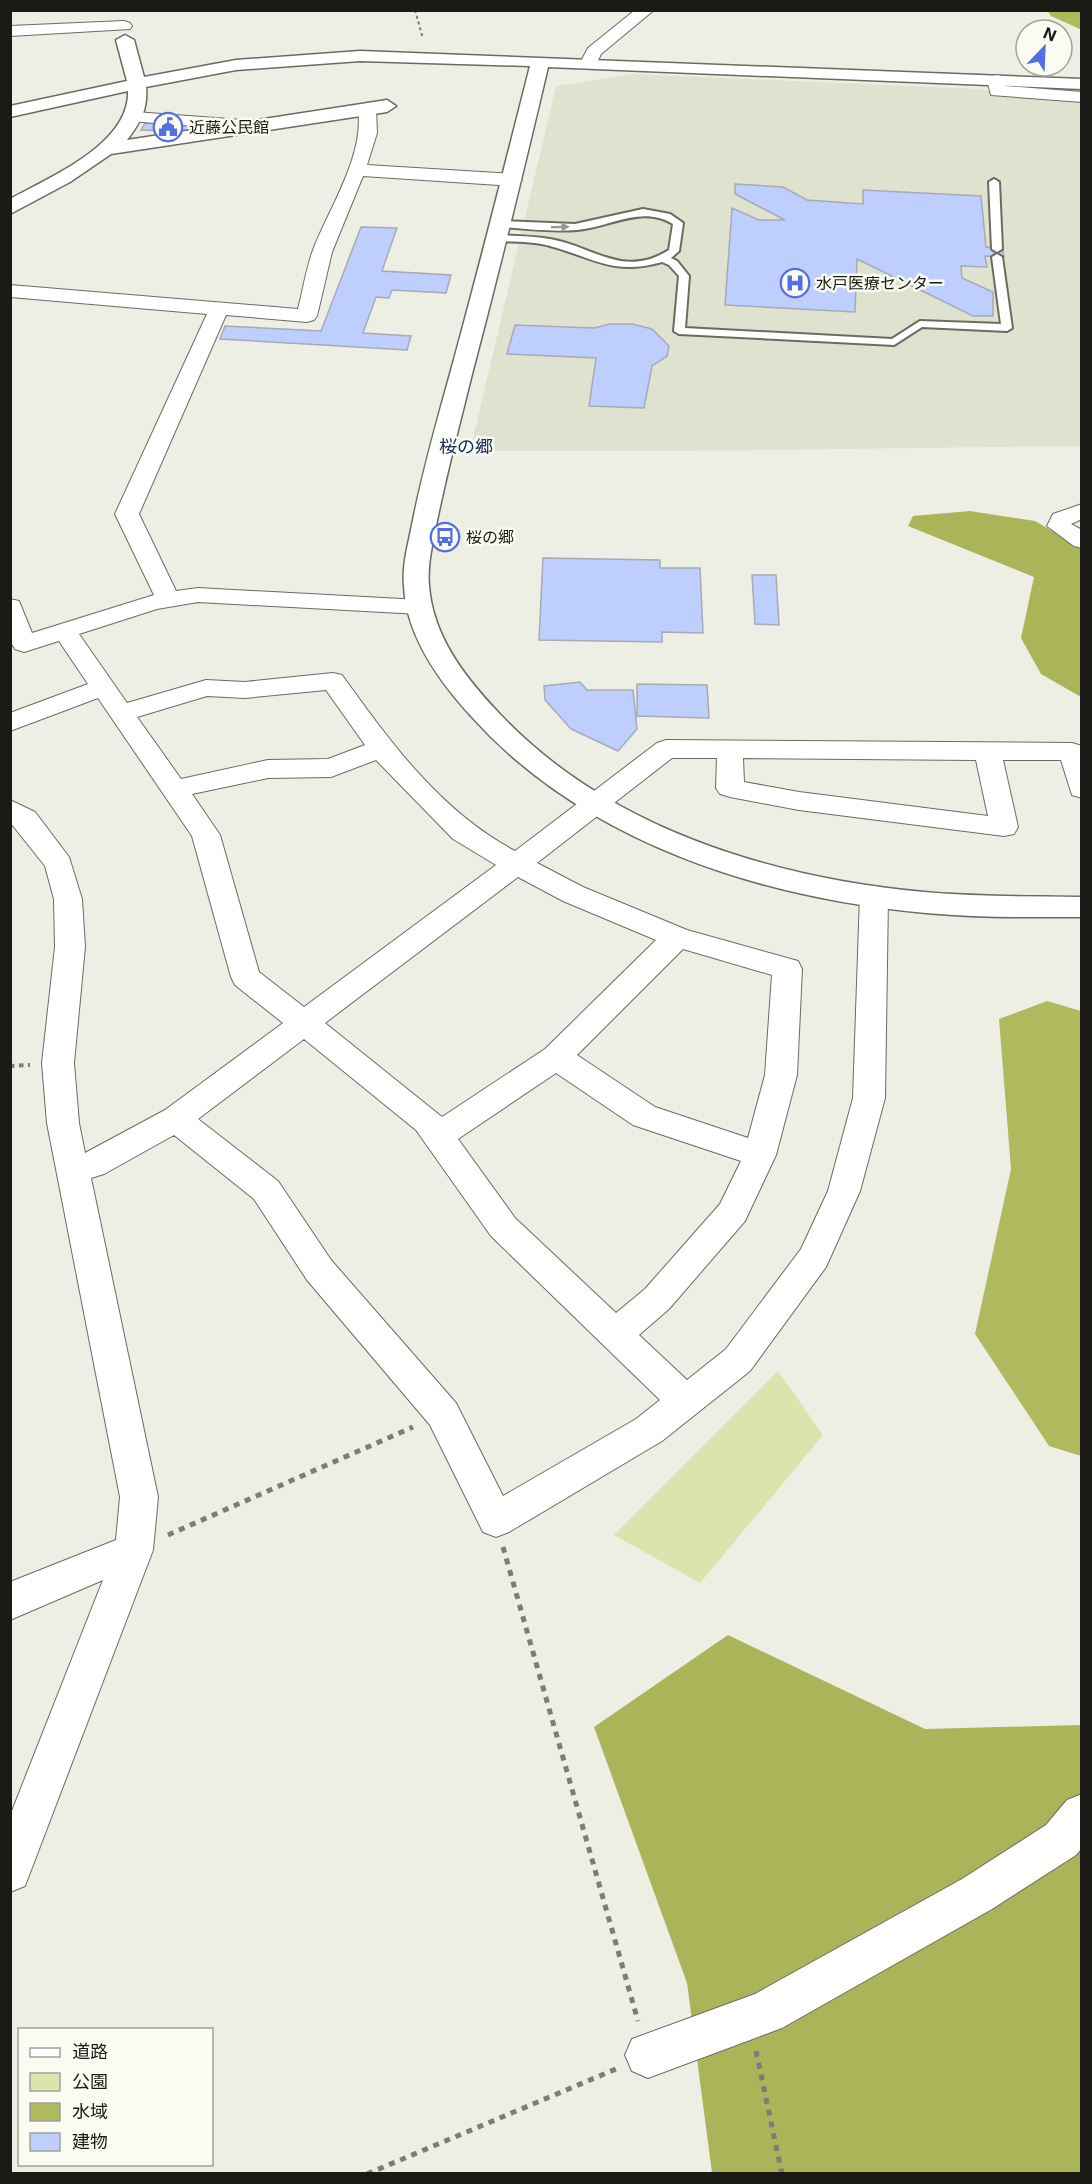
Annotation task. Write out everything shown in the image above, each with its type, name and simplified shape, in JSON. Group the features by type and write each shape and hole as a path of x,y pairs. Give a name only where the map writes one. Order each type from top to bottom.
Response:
{"street":[{"path":"589,63 594,52 646,10"},
{"path":"10,31 126,25 137,106 135,117 123,133 105,149 10,208"},
{"path":"10,112 194,72 278,61 360,56 540,61 1082,84"},
{"path":"540,61 500,231 433,479 418,555 416,584 420,607 427,631 448,670 477,708 541,767 595,805 667,840 716,858 807,884 874,896 955,905 1082,907"},
{"path":"996,81 997,91 1082,97"},
{"path":"105,149 387,106"},
{"path":"10,291 307,316 322,252 368,143 370,123 367,109"},
{"path":"135,117 257,126"},
{"path":"356,170 513,180"},
{"path":"168,599 127,514 219,309"},
{"path":"1082,511 1061,519 1059,526 1082,541"},
{"path":"10,606 24,644 153,602 198,595 420,607"},
{"path":"65,632 206,835 246,977 302,1024 428,1121 503,1227 686,1402"},
{"path":"121,712 206,688 245,690 333,681 391,762 463,832 516,864 573,894 677,937 787,969 781,1075 760,1155 733,1212 657,1299 614,1335"},
{"path":"10,723 103,687"},
{"path":"174,789 268,769 331,768 381,748"},
{"path":"72,1171 92,1165 176,1119 595,805 666,749 1072,752 1082,789"},
{"path":"730,750 730,788 799,801 1004,827 988,752"},
{"path":"10,809 25,818 59,864 68,898 70,947 58,1063 63,1124 139,1497 134,1550 10,1871"},
{"path":"176,1119 266,1190 320,1270 443,1414 496,1520 649,1430 738,1360 814,1257 844,1191 868,1098 874,896"},
{"path":"440,1135 556,1057 677,937"},
{"path":"556,1057 644,1116 760,1155"},
{"path":"10,1602 33,1590 134,1550"},
{"path":"648,2055 766,2012 977,1894 1060,1840 1082,1815"}],"lane":[{"path":"663,258 674,263 684,276 679,331 894,342 920,324 1007,328 997,253 994,182"},
{"path":"625,213 654,213 678,223 674,251 663,258 642,264 603,262 550,242 500,231 588,225 625,213"}],"path":[{"path":"415,10 428,57"},
{"path":"134,1550 443,1414"},
{"path":"367,2174 648,2055 496,1520"},
{"path":"749,2018 782,2174"}],"shaded area":[{"name":"水戸医療センター","path":"633,74 980,89 997,93 1081,100 1082,323 1079,324 1082,330 1081,446 470,451 556,86"},
{"path":"970,511 1035,521 1081,548 1081,697 1041,674 1021,638 1034,577 908,526 913,516"},
{"path":"728,1635 925,1729 1081,1725 1081,2173 712,2173 687,1983 594,1727"}],"green space":[{"path":"778,1371 823,1435 700,1583 614,1535"}],"water":[{"path":"1047,1001 1081,1011 1081,1456 1049,1446 975,1334 1011,1169 999,1019"}],"building":[{"name":"近藤公民館","path":"145,123 194,125 191,132 141,130"},
{"path":"735,184 783,187 807,200 863,204 863,190 981,196 986,247 1003,249 1004,257 985,256 987,267 961,266 962,278 993,292 993,316 973,316 857,259 855,312 725,305 732,208 759,220 785,220 735,194"},
{"path":"361,227 397,228 382,271 451,275 446,293 392,290 389,298 376,297 363,333 411,336 407,350 220,339 225,326 321,331"},
{"path":"610,324 632,324 652,329 669,346 667,356 652,366 644,408 589,406 596,358 507,354 515,325 594,328"},
{"path":"543,558 660,560 660,568 700,568 703,633 662,632 662,642 539,640"},
{"path":"752,575 776,575 779,625 755,624"},
{"path":"580,682 587,690 633,690 637,729 618,751 571,729 545,700 544,686"},
{"path":"637,684 707,685 709,718 637,716"}],"waterway":[{"path":"1060,10 1082,22"}],"place":[{"name":"近藤公民館","path":"168,127"},
{"name":"水戸医療センター","path":"795,283"},
{"name":"桜の郷","path":"445,537"}],"district":[{"name":"桜の郷","path":"466,446"}]}
